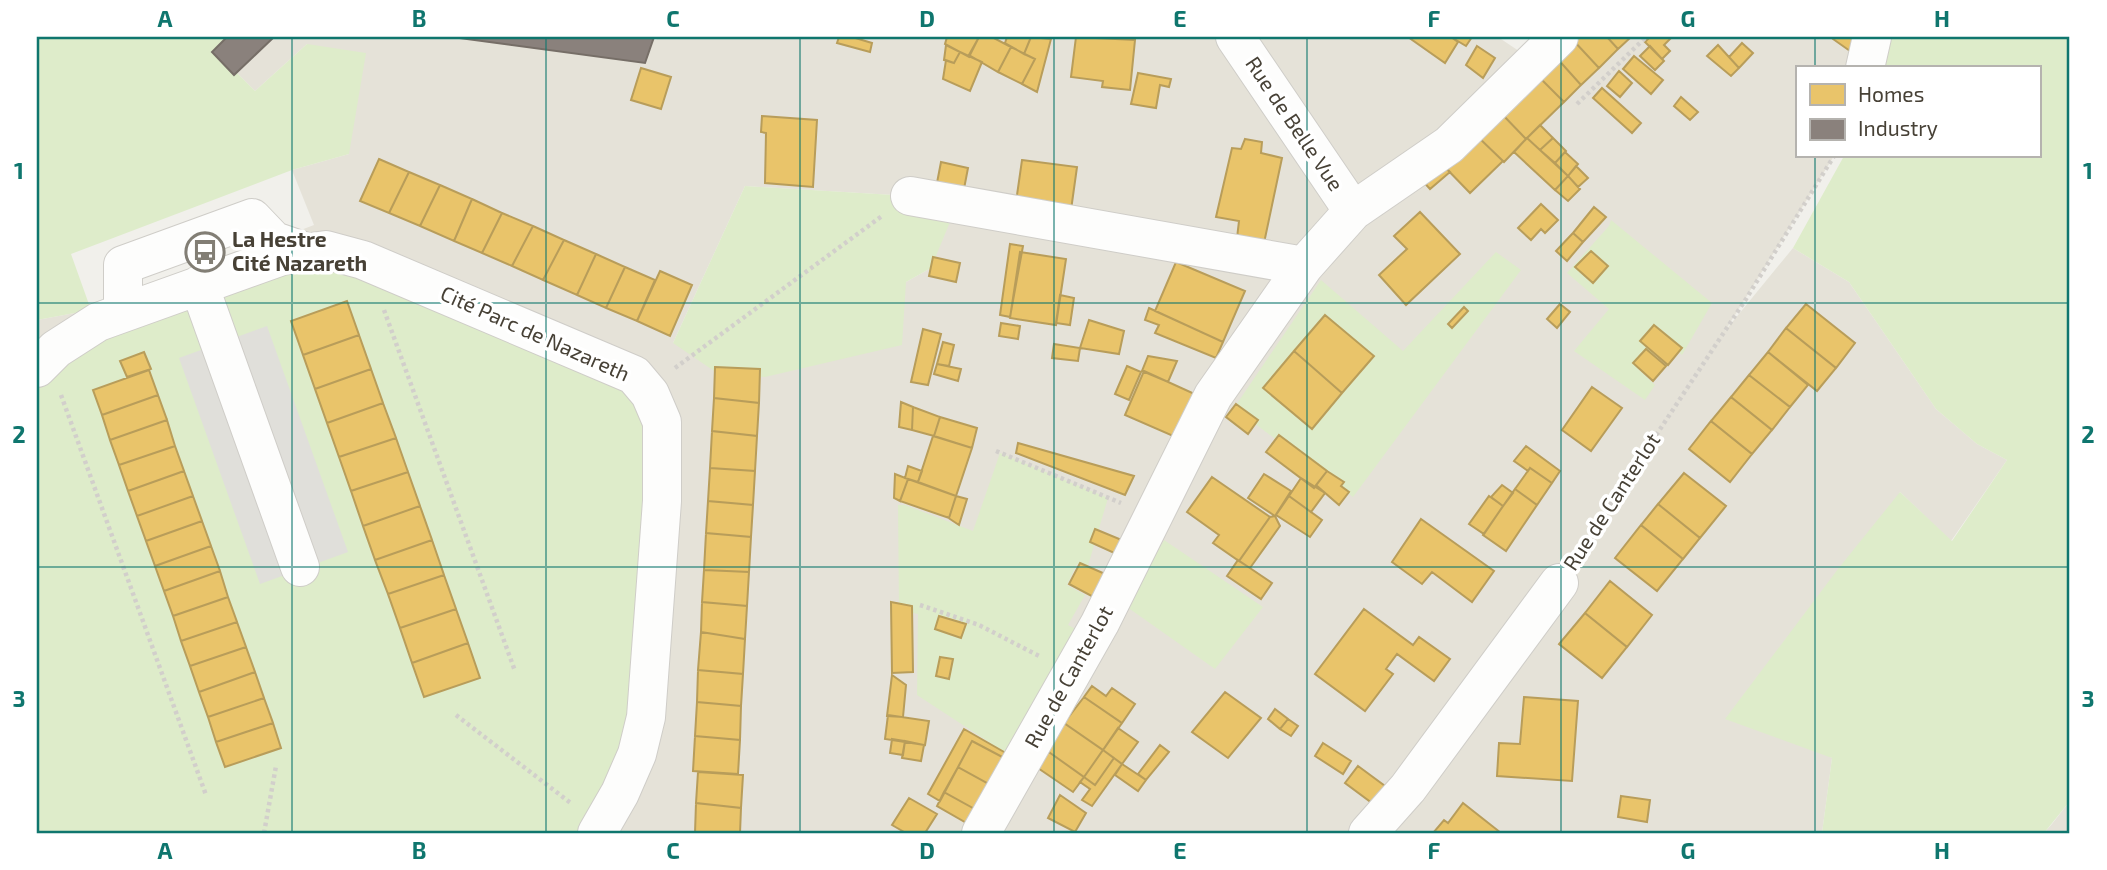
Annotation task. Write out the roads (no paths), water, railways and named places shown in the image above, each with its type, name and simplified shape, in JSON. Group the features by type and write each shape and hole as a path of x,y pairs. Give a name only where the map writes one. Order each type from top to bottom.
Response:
{"street":[{"name":"Rue de Belle Vue","path":"1235,37 1353,211"},
{"name":"Rue de Canterlot","path":"981,833 1100,624 1213,396 1304,266 1353,211 1449,145 1559,37"},
{"path":"1865,66 1872,37"},
{"path":"910,196 1304,266"},
{"path":"123,311 123,265 251,218 274,241 306,252"},
{"name":"Cité Parc de Nazareth","path":"42,362 98,322 123,311 282,257 326,250 366,261 634,375 650,394 662,422 662,501 646,717 637,754 600,830"},
{"path":"199,285 300,567"},
{"name":"Rue de Canterlot","path":"1368,833 1408,788 1559,583"}],"place":[{"name":"La Hestre Cité Nazareth","path":"205,252"}]}
